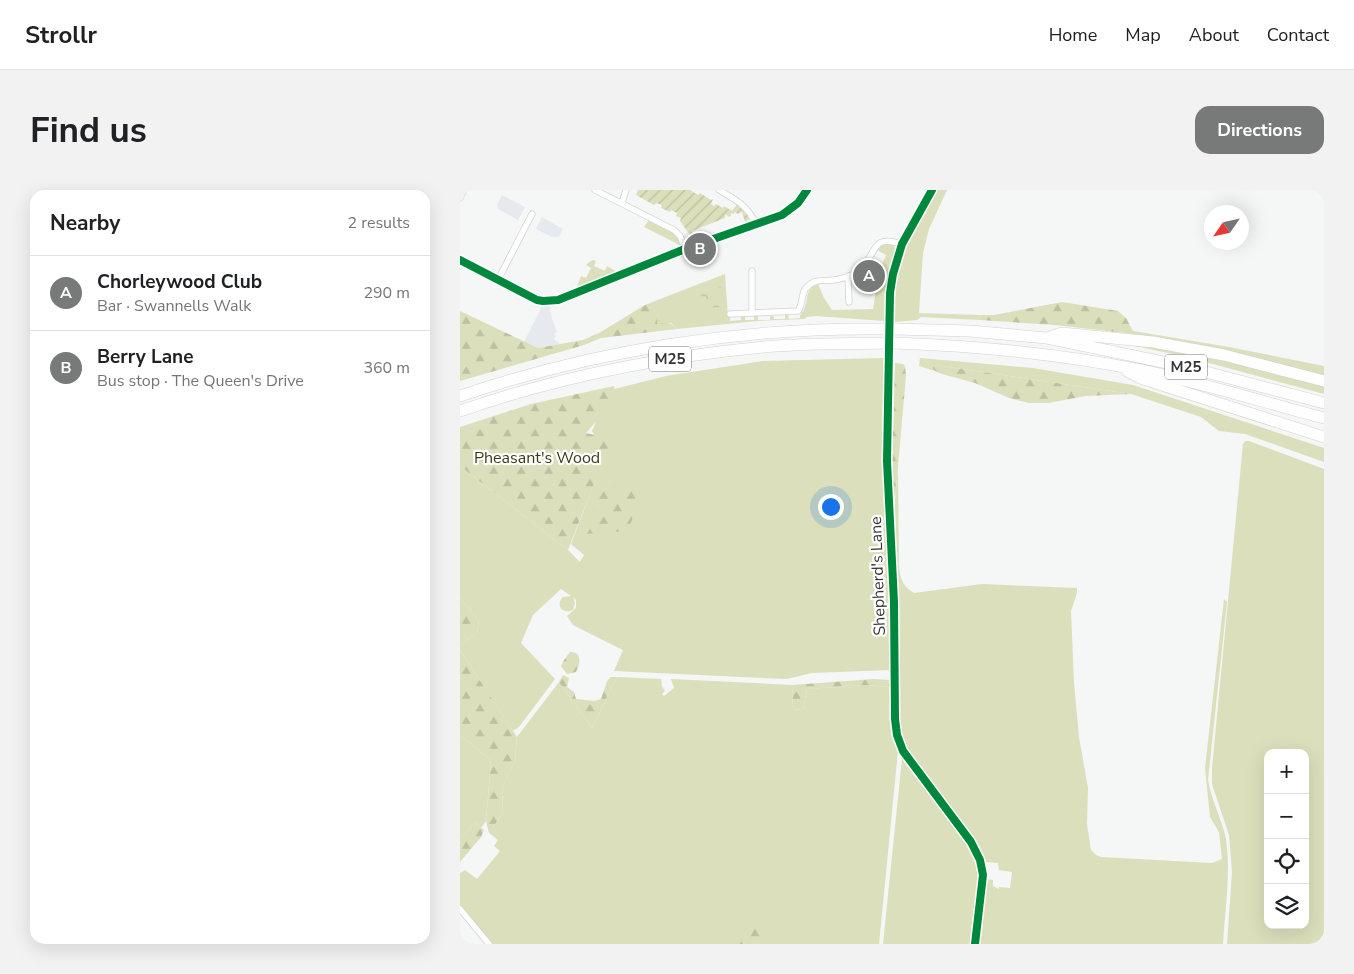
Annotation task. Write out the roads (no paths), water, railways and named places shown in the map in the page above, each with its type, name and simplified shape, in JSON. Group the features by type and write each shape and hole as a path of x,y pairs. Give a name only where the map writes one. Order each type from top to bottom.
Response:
{"highway":[{"name":"M25","path":"460,396 492,385 585,361 674,344 766,332 824,329 891,329 970,331 1047,338 1187,367 1324,403"},
{"name":"M25","path":"1047,338 1062,333 1171,345 1224,355 1324,381"},
{"name":"M25","path":"460,411 586,374 680,357 764,347 891,343 959,345 1035,353 1118,366 1198,384 1324,418"},
{"name":"M25","path":"1118,366 1140,378 1324,437"}],"street":[{"path":"460,198 464,190"},
{"path":"595,190 674,230 680,236 685,249"},
{"path":"622,203 626,190"},
{"path":"720,190 744,205 751,213 756,224"},
{"path":"460,260 537,300 558,300 685,249 782,214 793,208 807,190"},
{"name":"Shepherd's Lane","path":"932,190 902,244 893,274 890,293 887,461 894,602 895,719 897,735 903,751 971,842 980,860 982,875 975,944"},
{"path":"498,280 532,214"},
{"path":"730,314 798,311 807,286 814,282 838,280 863,270 879,242 889,240 902,244"},
{"path":"752,271 752,313"},
{"path":"848,276 849,302"},
{"path":"460,909 488,944"}],"place":[{"name":"Berry Lane","path":"700,249"},
{"name":"Chorleywood Club","path":"869,276"}],"park label":[{"name":"Pheasant's Wood","path":"537,458"}]}
